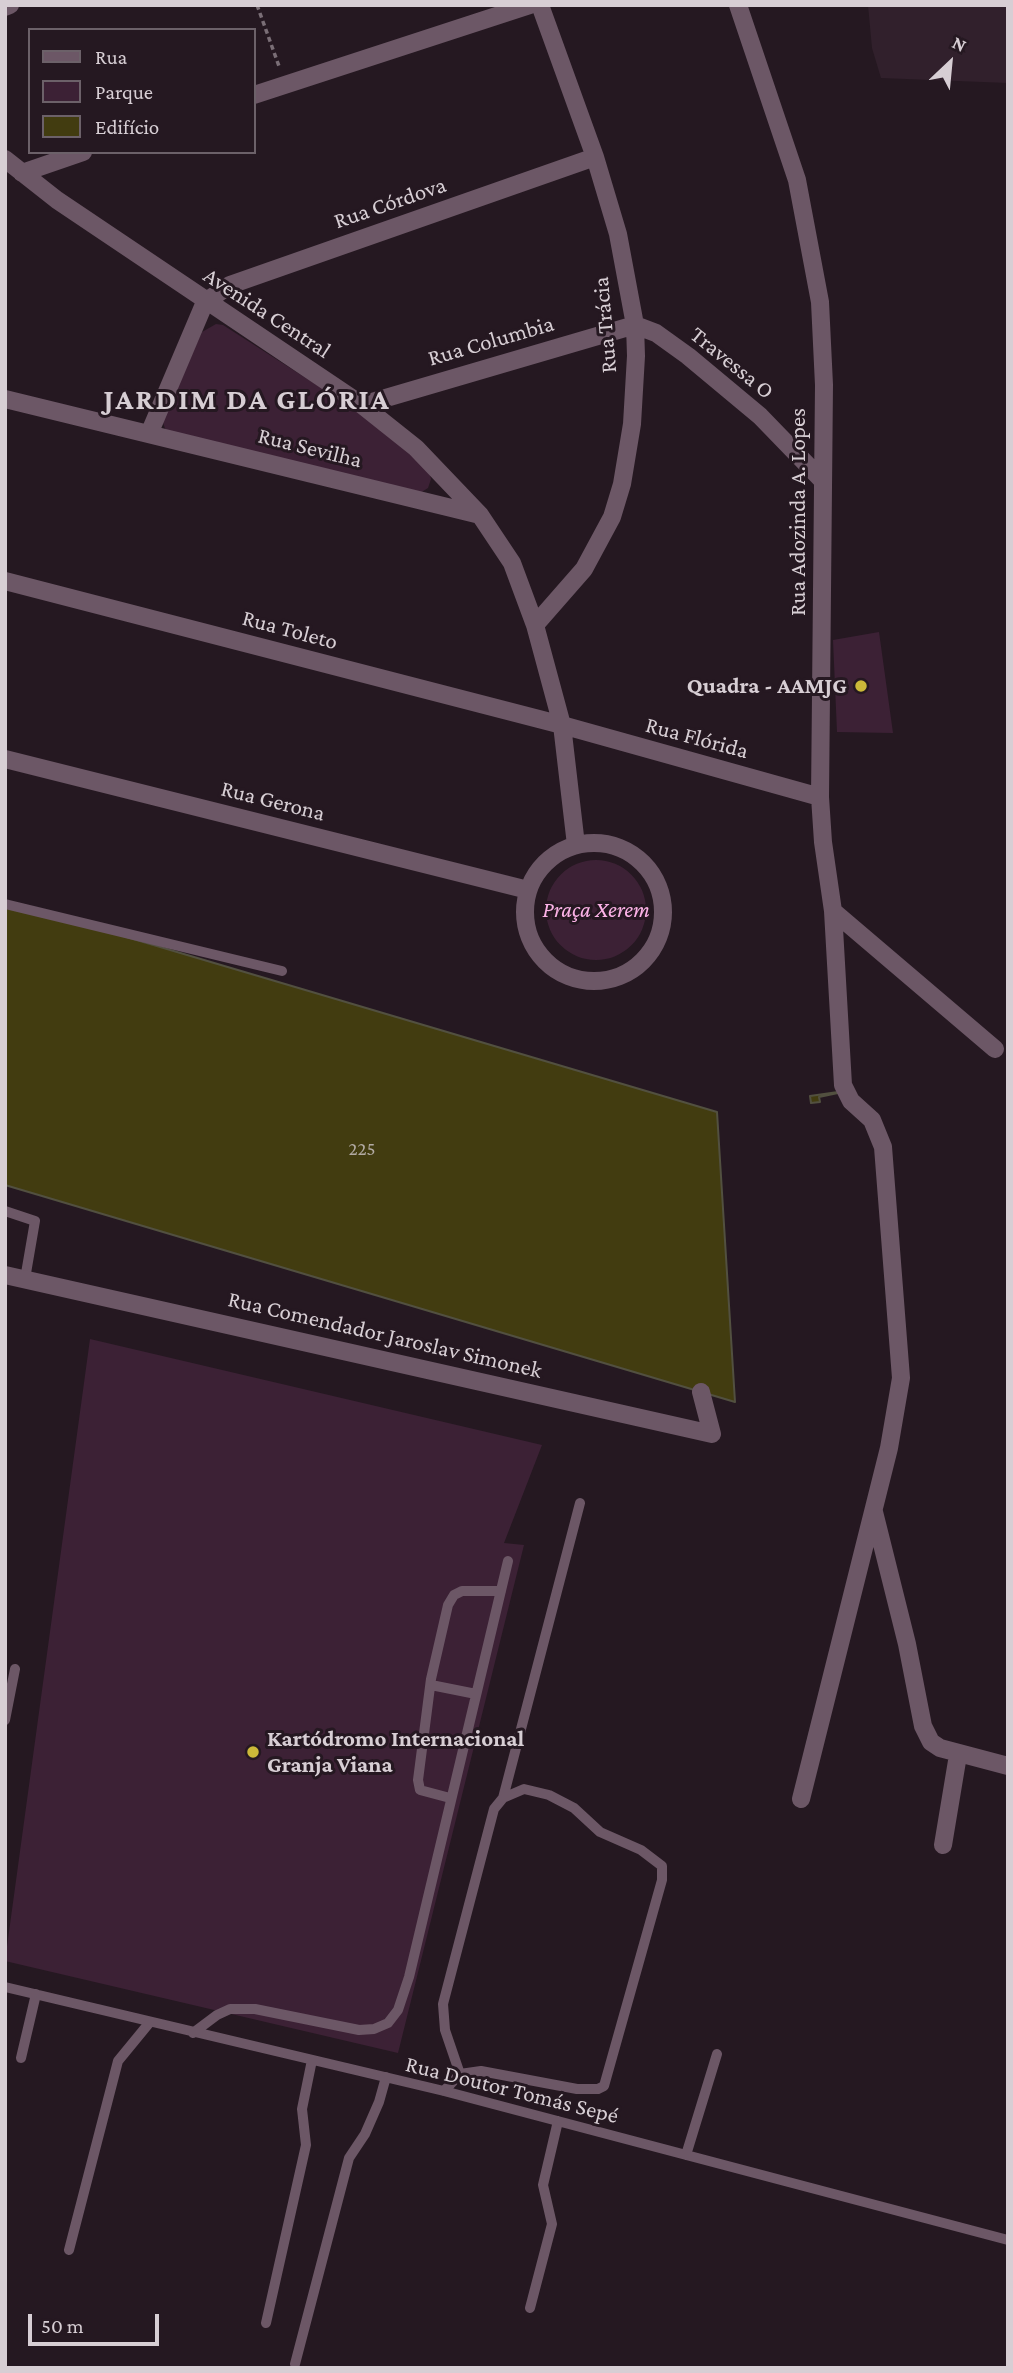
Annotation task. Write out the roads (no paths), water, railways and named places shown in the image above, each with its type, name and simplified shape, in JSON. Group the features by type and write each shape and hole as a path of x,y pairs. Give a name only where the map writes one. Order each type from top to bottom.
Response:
{"street":[{"path":"256,94 530,5"},
{"name":"Rua Trácia","path":"535,625 584,569 612,517 622,484 632,424 635,325 625,266 595,157 540,5"},
{"name":"Rua Adozinda A. Lopes","path":"738,5 797,180 820,302 824,385 820,797 833,911 842,1030 843,1085 851,1101 872,1120 883,1147 892,1229 901,1378 874,1510 801,1799"},
{"path":"22,173 77,154"},
{"name":"Rua Córdova","path":"205,302 230,285 255,275 595,157"},
{"name":"Avenida Central","path":"5,159 205,302 362,405 416,448 480,515 512,562 535,625 562,726 576,845"},
{"path":"149,434 205,302"},
{"name":"Travessa O","path":"635,325 656,334 760,416 821,480"},
{"name":"Rua Columbia","path":"362,405 635,325"},
{"name":"Rua Sevilha","path":"5,399 480,515"},
{"name":"Rua Toleto","path":"5,582 562,726"},
{"name":"Rua Flórida","path":"562,726 820,797"},
{"name":"Rua Gerona","path":"5,759 528,890"},
{"path":"599,842 621,848 641,860 655,878 663,900 664,922 657,944 642,963 623,975 601,981 578,980 557,971 540,955 528,935 524,912 528,890 539,870 555,854 576,845 599,842"},
{"path":"833,911 995,1049"},
{"name":"Rua Comendador Jaroslav Simonek","path":"5,1275 712,1434 701,1392"},
{"path":"874,1510 907,1644 923,1726 931,1742 958,1755 1008,1766"},
{"path":"943,1845 958,1755"}],"lane":[{"path":"5,904 282,971"},
{"path":"5,1211 35,1221 25,1279"},
{"path":"460,2074 445,2030 443,2004 494,1809 503,1798 580,1503"},
{"path":"193,2033 230,2009 255,2009 359,2030 374,2029 388,2023 398,2010 410,1978 450,1798 508,1561"},
{"path":"450,1798 420,1790 418,1780 431,1685 448,1605 453,1595 474,1589 501,1591"},
{"path":"5,1720 15,1669"},
{"path":"431,1685 476,1694"},
{"path":"444,2091 460,2074 481,2071 588,2090 604,2086 662,1880 662,1866 655,1858 600,1832 574,1808 550,1795 524,1789 503,1798"},
{"name":"Rua Doutor Tomás Sepé","path":"5,1987 444,2091 1008,2240"},
{"path":"21,2058 36,1994"},
{"path":"69,2250 118,2061 150,2022"},
{"path":"686,2155 717,2054"},
{"path":"266,2323 306,2145 302,2109 312,2060"},
{"path":"295,2364 349,2158 370,2124 386,2077"},
{"path":"530,2308 552,2224 543,2185 558,2121"}],"place":[{"name":"Quadra - AAMJG","path":"861,686"},
{"name":"Kartódromo Internacional Granja Viana","path":"253,1752"}],"district":[{"name":"JARDIM DA GLÓRIA","path":"247,400"}],"park label":[{"name":"Praça Xerem","path":"596,910"}]}
